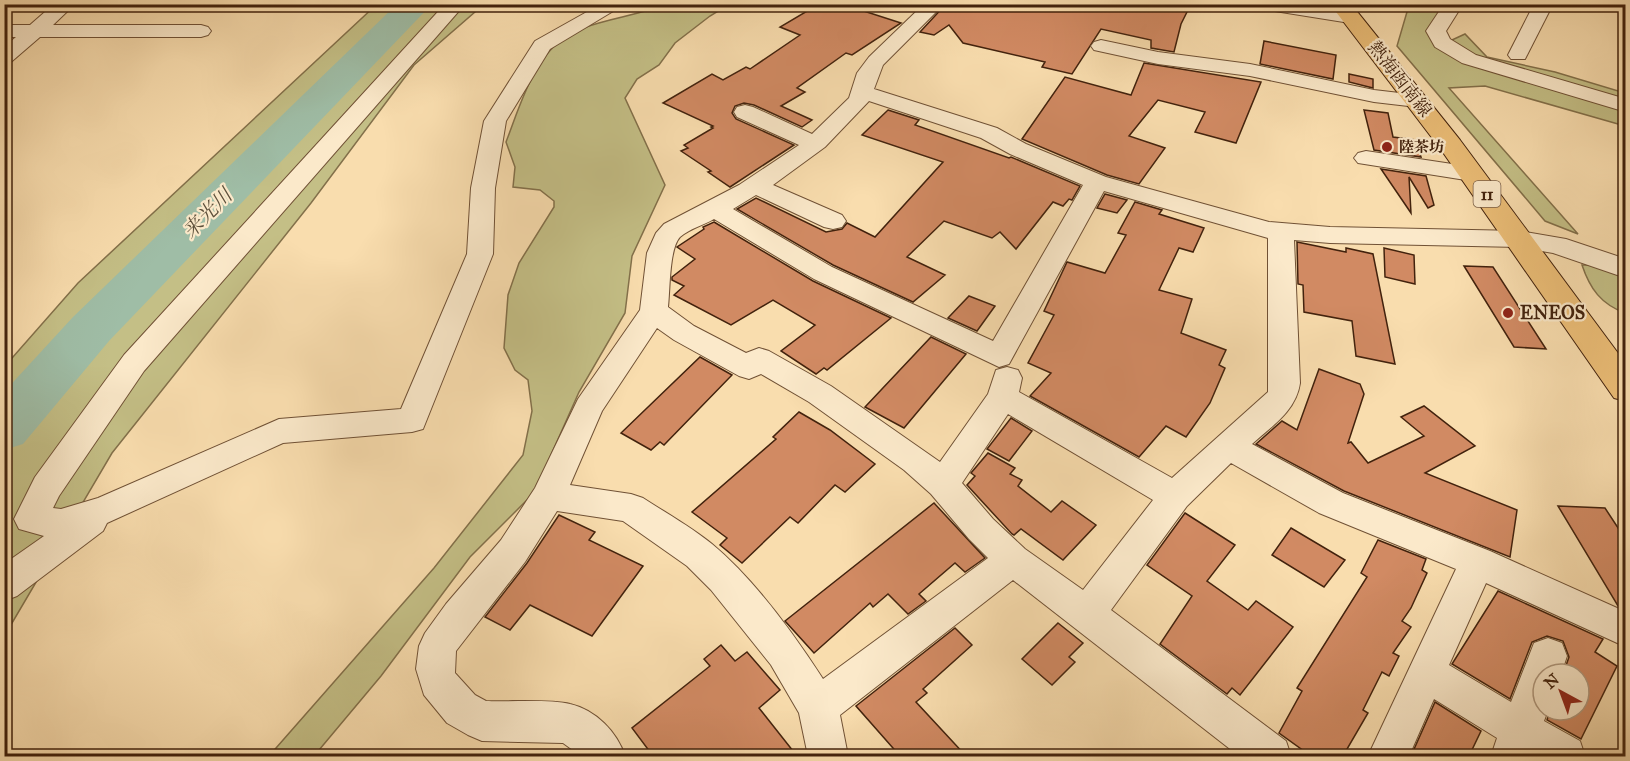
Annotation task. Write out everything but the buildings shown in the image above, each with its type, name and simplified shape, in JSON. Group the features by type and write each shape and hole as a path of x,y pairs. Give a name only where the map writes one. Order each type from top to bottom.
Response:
{"main road":[{"name":"熱海函南線","path":"1345,11 1472,174 1626,389"}],"street":[{"path":"4,58 66,4"},
{"path":"456,4 134,363 47,487 31,519 61,524 107,509 279,431 412,420 480,254 483,188 495,121 542,45 616,4"},
{"path":"605,756 592,738 569,723 482,722 461,709 438,682 435,669 438,646 459,616 513,551 548,496 589,407 654,310 660,253 665,238 673,230 756,186 814,143 865,93 869,71 935,4"},
{"path":"1269,4 1345,11"},
{"path":"1454,4 1436,31 1442,43 1458,54 1495,68 1626,106"},
{"path":"1518,55 1544,4"},
{"path":"4,31 201,31"},
{"path":"1101,46 1158,58 1250,70 1374,96 1417,101"},
{"path":"865,93 989,133 1017,149 1097,182 1281,232 1519,239 1557,245 1626,269"},
{"path":"745,112 814,143"},
{"path":"1366,158 1472,174"},
{"path":"999,356 1097,182"},
{"path":"756,186 833,221"},
{"path":"715,209 823,273 999,356 1006,368 1007,384 1003,397 944,484"},
{"path":"1087,614 1175,496 1228,446 1272,410 1283,396 1285,383 1281,232"},
{"path":"654,310 713,351 749,368 759,359 820,394 884,437 944,484 981,529 1013,560 1271,756"},
{"path":"1003,397 1175,496"},
{"path":"1228,446 1331,503 1477,562 1626,630"},
{"path":"548,496 631,508 654,521 699,555 724,579 784,652 818,707 828,756"},
{"path":"4,585 107,509"},
{"path":"818,707 1013,560"},
{"path":"1388,756 1428,674 1477,562"},
{"path":"1516,743 1548,656"},
{"path":"1428,674 1516,743 1565,756"}],"shaded area":[{"path":"376,5 483,5 414,65 311,203 112,453 5,635 5,366 78,283"},
{"path":"664,5 728,5 675,43 659,65 637,79 625,98 665,185 632,256 625,313 579,392 534,493 470,557 381,676 314,756 269,756 434,568 523,455 532,411 528,380 515,370 504,348 508,295 519,263 554,207 554,201 540,190 513,187 515,167 506,142 525,92 542,60 553,47 567,36 583,28"},
{"path":"1409,5 1448,5 1439,46 1465,34 1487,57 1555,72 1625,93 1625,126 1485,86 1449,88 1578,234 1545,221 1397,46"},
{"path":"1582,265 1602,265 1625,273 1625,313 1609,305 1598,295"}],"waterway":[{"name":"来光川","path":"4,429 91,329 416,4"}],"place":[{"name":"陸茶坊","path":"1387,147"},
{"name":"ENEOS","path":"1508,313"}]}
